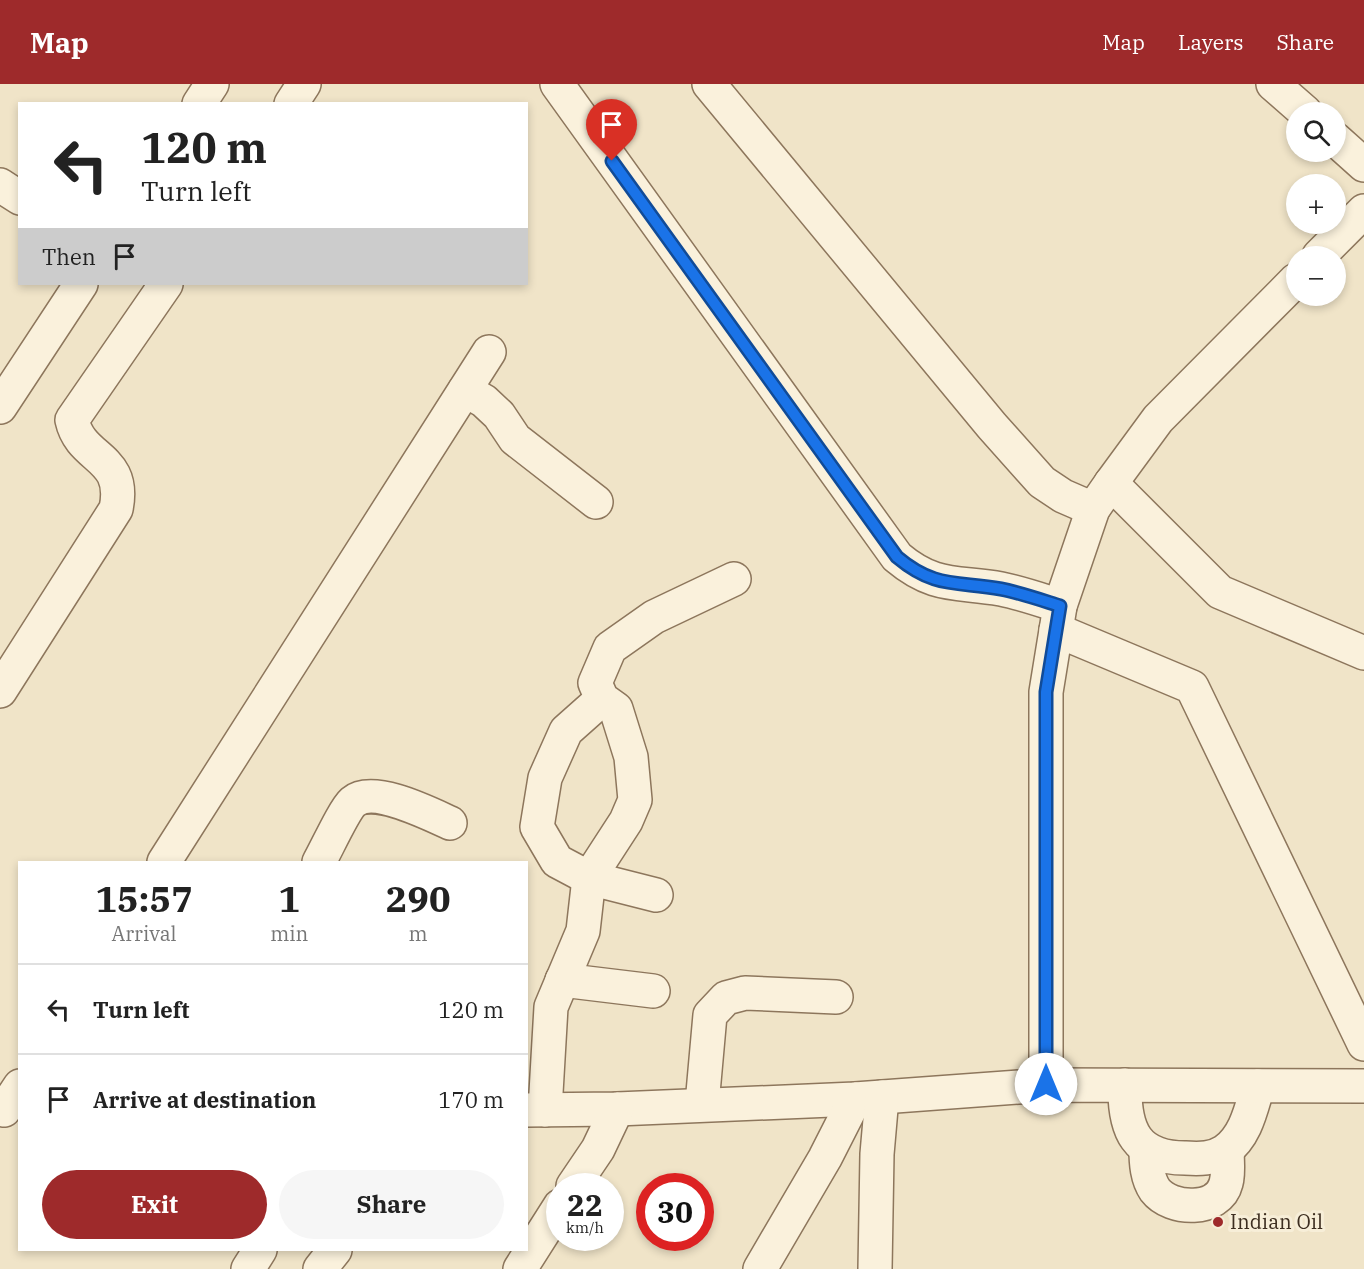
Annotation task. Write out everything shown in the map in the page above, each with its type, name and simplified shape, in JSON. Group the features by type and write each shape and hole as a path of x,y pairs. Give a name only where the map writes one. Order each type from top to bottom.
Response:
{"street":[{"path":"200,102 212,84"},
{"path":"292,102 304,84"},
{"path":"557,84 897,557 915,572 936,581 1001,589 1192,687 1364,1044"},
{"path":"709,84 992,426 1042,482 1063,496 1092,508"},
{"path":"1273,84 1294,102"},
{"path":"1346,149 1364,165"},
{"path":"0,184 18,197"},
{"path":"1329,246 1364,211"},
{"path":"0,407 80,285"},
{"path":"0,691 116,509 119,495 118,478 82,441 74,429 72,420 165,285"},
{"path":"1046,1084 1046,692 1058,618 1092,508 1158,419 1286,290"},
{"path":"165,861 489,352"},
{"path":"465,390 484,401 500,415 515,439 596,502"},
{"path":"1111,483 1220,592 1364,652"},
{"path":"734,579 654,617 610,648 595,683 602,699 616,709 631,757 635,800 626,821 589,878 583,931 550,1007 536,1110 617,1109 868,1098 1046,1084 1258,1086 1360,1091"},
{"path":"602,699 566,731 545,778 537,827 557,861 589,878 656,895"},
{"path":"320,861 353,802 364,797 402,801 450,823"},
{"path":"562,980 653,991"},
{"path":"702,1104 710,1015 726,998 745,993 836,997"},
{"path":"1125,1085 1125,1107 1138,1143 1159,1156 1197,1159 1214,1157 1227,1150 1248,1120 1258,1086"},
{"path":"760,1269 825,1158 868,1098"},
{"path":"868,1098 877,1154 875,1269"},
{"path":"582,1173 598,1149 617,1109"},
{"path":"1146,1149 1149,1178 1156,1192 1186,1205 1202,1205 1217,1199 1226,1183 1227,1150"},
{"path":"520,1269 546,1228"},
{"path":"248,1269 259,1251"},
{"path":"320,1269 334,1251"}],"place":[{"name":"Indian Oil","path":"1218,1222"}],"route":[{"path":"612,161 897,557 915,572 936,581 1001,589 1060,606 1046,692 1046,1084"}]}
